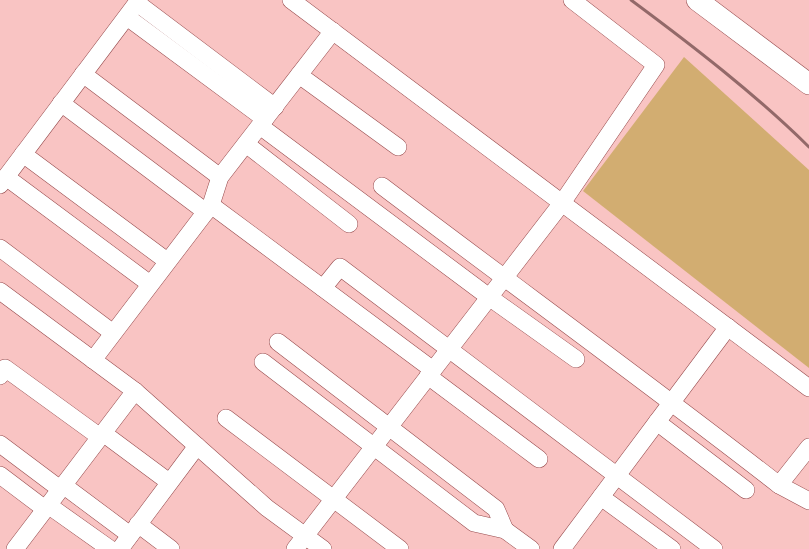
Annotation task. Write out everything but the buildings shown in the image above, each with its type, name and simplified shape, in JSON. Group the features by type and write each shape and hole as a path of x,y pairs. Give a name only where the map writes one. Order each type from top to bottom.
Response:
{"main road":[{"path":"697,0 809,84"}],"street":[{"path":"291,0 809,388"},
{"path":"300,542 562,203 656,65 572,0"},
{"path":"150,284 3,181 138,1 266,117"},
{"path":"127,17 266,117 489,297 576,359"},
{"path":"92,360 208,208 220,177 333,31"},
{"path":"83,74 220,177"},
{"path":"299,75 398,147"},
{"path":"61,104 323,288 538,459"},
{"path":"246,144 349,224"},
{"path":"23,154 167,261"},
{"path":"382,186 672,402 779,485 809,501"},
{"path":"0,248 113,333"},
{"path":"323,288 340,267 714,549"},
{"path":"0,291 135,391 267,508 300,542 323,549"},
{"path":"562,549 728,327"},
{"path":"278,342 496,509 505,530"},
{"path":"263,362 474,523 505,530 531,549"},
{"path":"0,376 6,368 170,482"},
{"path":"15,549 135,391"},
{"path":"226,418 400,549"},
{"path":"657,422 746,490"},
{"path":"0,444 62,487 134,530 171,549"},
{"path":"120,549 197,446"},
{"path":"779,485 809,447"},
{"path":"0,475 110,549"},
{"path":"601,496 672,549"}],"shaded area":[{"path":"684,57 809,170 809,368 583,191"}],"railway":[{"path":"631,0 723,70 809,147"}]}
